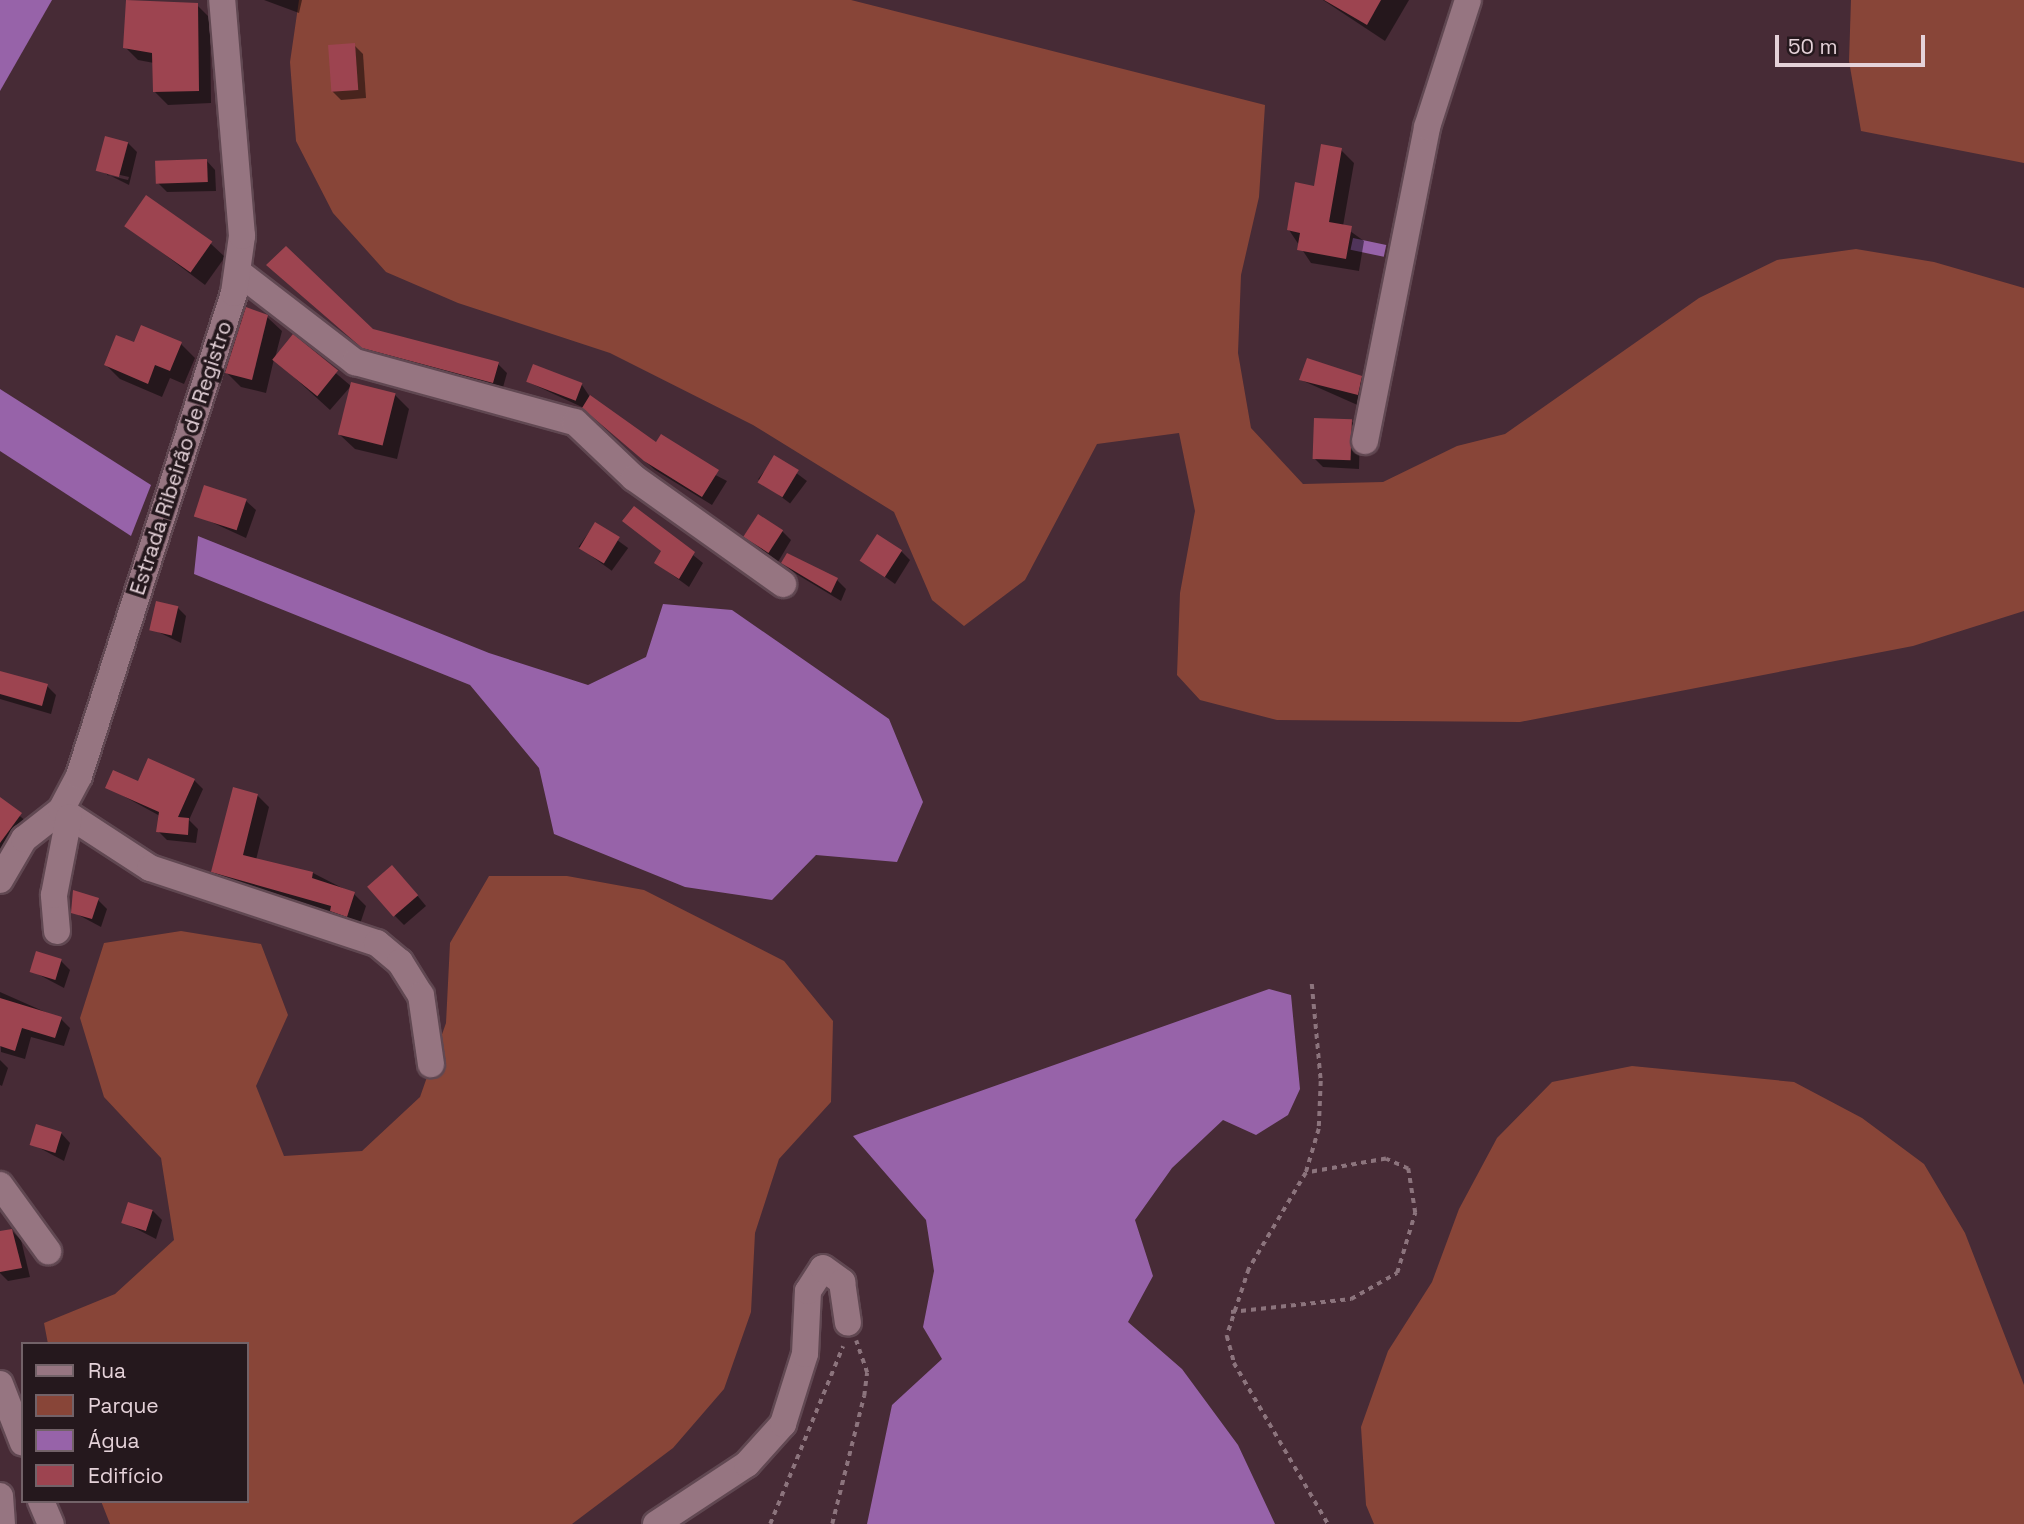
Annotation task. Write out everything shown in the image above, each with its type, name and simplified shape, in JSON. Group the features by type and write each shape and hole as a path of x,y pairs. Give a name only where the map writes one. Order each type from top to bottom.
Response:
{"street":[{"name":"Estrada Ribeirão de Registro","path":"0,880 24,839 65,813 238,272 242,236 222,0"},
{"path":"1365,441 1427,128 1468,0"},
{"path":"238,272 355,362 575,422 634,478 783,584"},
{"path":"57,931 54,895 65,813 150,868 377,943 400,962 421,995 431,1064"},
{"path":"0,1185 48,1251"},
{"path":"656,1524 747,1464 783,1424 805,1354 808,1290 823,1268 842,1282 848,1323"},
{"path":"0,1384 21,1438"},
{"path":"0,1496 2,1524"},
{"path":"42,1503 51,1524"}],"path":[{"path":"1312,984 1321,1081 1319,1129 1306,1173 1231,1312 1227,1336 1234,1363 1328,1524"},
{"path":"1231,1312 1352,1299 1397,1273 1415,1213 1408,1169 1385,1159 1306,1173"},
{"path":"770,1524 837,1373 848,1323"},
{"path":"832,1524 867,1373 848,1323"}],"green space":[{"path":"299,0 851,0 1265,105 1259,197 1241,275 1238,353 1251,428 1303,484 1383,482 1457,446 1505,434 1699,298 1777,260 1856,249 1934,262 2024,288 2024,611 1913,646 1520,722 1277,720 1200,700 1177,675 1180,593 1195,511 1179,433 1097,444 1025,580 964,626 932,600 894,512 753,425 610,353 458,303 386,272 333,213 296,141 290,62"},
{"path":"1851,0 2024,0 2024,163 1861,131 1849,61"},
{"path":"489,876 567,876 644,890 784,961 833,1021 831,1102 779,1159 755,1233 751,1312 724,1389 673,1448 572,1524 110,1524 102,1503 248,1503 248,1342 48,1342 44,1323 115,1294 174,1240 161,1158 104,1097 80,1018 104,943 181,931 261,944 288,1015 256,1086 284,1156 362,1151 420,1097 446,1023 450,943"},
{"path":"1632,1066 1794,1082 1862,1118 1924,1164 1965,1233 2024,1385 2024,1524 1374,1524 1366,1505 1361,1427 1388,1351 1432,1282 1459,1209 1497,1138 1552,1082"}],"water":[{"path":"0,0 52,0 0,91"},
{"path":"1353,238 1386,245 1384,257 1351,250"},
{"path":"0,389 151,485 131,536 0,451"},
{"path":"198,536 489,653 588,685 646,657 663,604 732,610 889,719 923,802 897,862 816,855 772,900 685,887 554,834 539,768 470,685 194,574"},
{"path":"1269,989 1291,995 1300,1089 1288,1115 1256,1135 1223,1120 1172,1168 1135,1220 1153,1276 1128,1322 1182,1369 1238,1445 1275,1524 867,1524 892,1405 942,1359 923,1327 934,1271 926,1220 853,1136"}],"building":[{"path":"126,0 198,3 199,91 153,92 152,53 123,48"},
{"path":"1324,0 1381,0 1367,25"},
{"path":"355,43 358,90 331,92 328,45"},
{"path":"105,136 128,142 119,177 96,171"},
{"path":"1321,144 1342,148 1329,222 1352,226 1346,259 1297,250 1300,233 1287,230 1295,182 1314,186"},
{"path":"207,159 208,182 156,184 155,161"},
{"path":"146,195 212,241 191,273 124,226"},
{"path":"286,246 373,329 499,362 493,383 362,348 266,265"},
{"path":"246,307 268,315 252,380 225,373"},
{"path":"141,325 182,342 170,371 155,365 148,384 104,365 116,335 134,342"},
{"path":"293,334 338,371 317,396 272,360"},
{"path":"1307,358 1362,376 1358,395 1299,380"},
{"path":"533,364 582,383 576,401 526,382"},
{"path":"351,382 396,393 383,446 338,434"},
{"path":"590,395 656,442 661,434 719,470 702,497 644,461 582,408"},
{"path":"1314,418 1352,419 1351,460 1313,459"},
{"path":"774,455 799,470 782,497 758,482"},
{"path":"204,485 247,499 237,530 194,516"},
{"path":"634,506 695,552 679,579 654,563 661,551 622,521"},
{"path":"758,514 783,530 768,553 743,537"},
{"path":"595,522 620,537 604,564 579,549"},
{"path":"877,534 902,550 885,577 860,561"},
{"path":"787,553 838,578 831,593 781,563"},
{"path":"156,601 178,606 172,635 149,630"},
{"path":"0,671 48,684 42,706 0,694"},
{"path":"148,758 195,779 178,817 189,818 188,835 156,832 159,812 105,788 113,770 138,781"},
{"path":"233,787 258,794 243,855 313,872 312,878 355,892 347,917 330,911 331,906 211,872"},
{"path":"0,797 22,813 0,843"},
{"path":"392,865 418,895 393,917 367,887"},
{"path":"73,890 99,898 92,919 71,913"},
{"path":"36,951 62,959 55,980 30,972"},
{"path":"0,998 62,1017 55,1038 22,1028 15,1051 0,1046"},
{"path":"36,1124 62,1132 55,1153 30,1145"},
{"path":"128,1202 153,1210 146,1231 121,1223"},
{"path":"12,1229 22,1268 0,1272 0,1231"}]}
